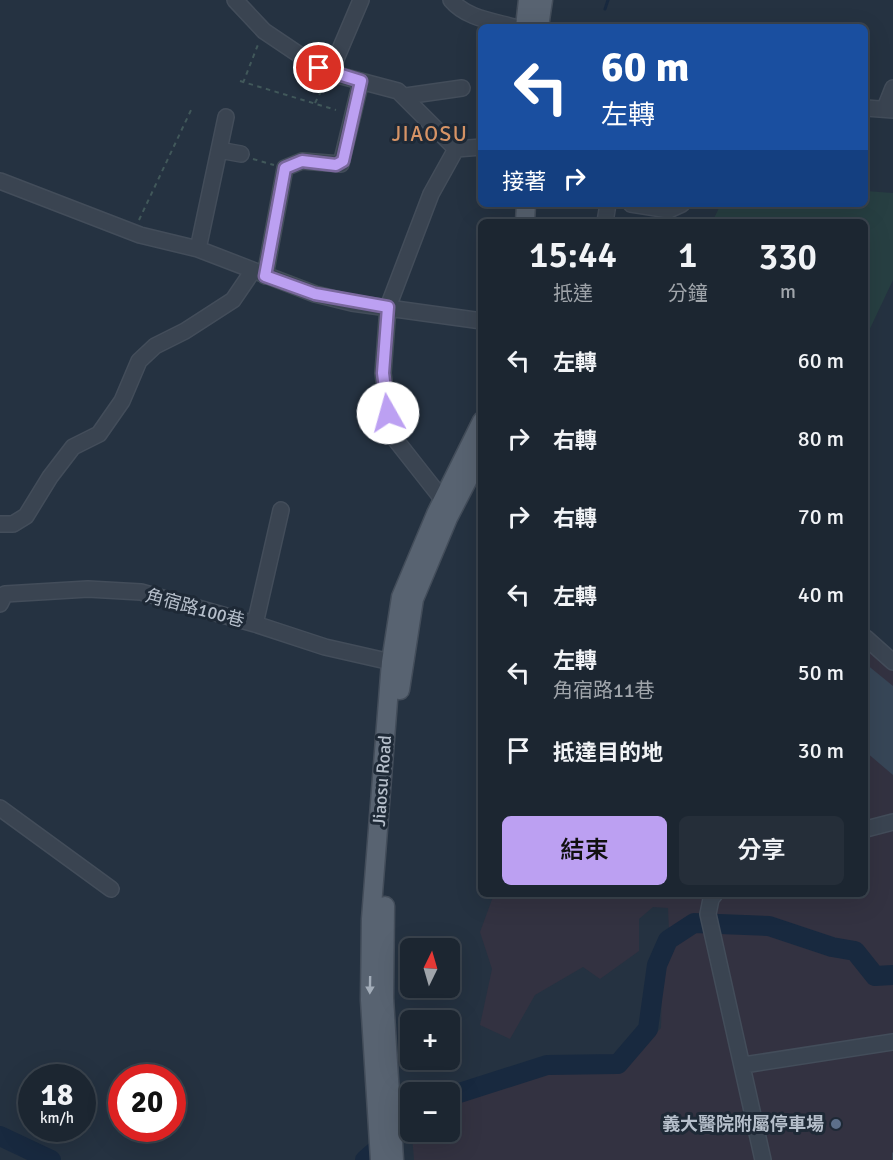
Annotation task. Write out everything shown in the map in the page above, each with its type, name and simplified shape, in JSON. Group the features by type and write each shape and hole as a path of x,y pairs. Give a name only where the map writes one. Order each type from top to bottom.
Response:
{"main road":[{"path":"525,24 528,0"},
{"path":"539,24 543,0"},
{"name":"Jiaosu Road","path":"381,1114 384,921 401,683 414,599 448,503 478,431"},
{"name":"Jiaosu Road","path":"389,1158 381,1114 370,1000 371,920 391,662 401,597 448,503 478,458"}],"street":[{"path":"236,0 240,9 264,31 330,73 398,91 406,96 456,149"},
{"path":"330,73 361,0"},
{"path":"451,0 457,7 472,15 504,24"},
{"path":"0,524 13,524 27,516 50,477 73,447 99,434 122,401 139,361 155,346 185,331 233,300 259,274 285,168 302,161 340,164 361,81"},
{"path":"406,96 462,88"},
{"path":"868,108 889,109 893,90"},
{"path":"198,249 226,117"},
{"path":"456,149 478,147"},
{"path":"448,503 396,440 388,413 383,373 388,307 431,194 456,149"},
{"path":"219,150 241,154"},
{"path":"0,181 140,235 198,249 315,294 478,320"},
{"path":"650,207 669,210 676,207"},
{"path":"255,624 281,510"},
{"name":"角宿路100巷","path":"0,604 5,594 88,589 141,592 255,624 326,647 391,662"},
{"path":"868,640 893,662"},
{"path":"0,808 111,889"},
{"path":"868,828 893,822"},
{"path":"713,897 708,914 744,1065 763,1160"},
{"path":"744,1065 893,1042"}],"path":[{"path":"264,31 242,82 336,110"},
{"path":"315,104 330,73"},
{"path":"140,235 139,218 192,108"},
{"path":"241,154 285,168"}],"shaded area":[{"path":"868,635 893,655 893,1160 414,1160 413,1142 460,1142 460,1097 546,1074 617,1073 661,1028 662,978 670,955 668,908 653,907 639,919 639,951 600,979 583,967 535,995 510,1039 480,1025 492,969 480,932 493,897 868,897"}],"green space":[{"path":"868,191 893,193 893,280 868,333 868,219 714,219 720,207 868,207"}],"building":[{"path":"868,666 893,686 893,775 868,754"}],"waterway":[{"path":"605,9 608,0"},
{"path":"460,1093 547,1065 618,1064 648,1029 657,965 668,940 694,923 769,926 832,947 855,951 875,976 893,975"},
{"path":"365,1160 400,1130"},
{"path":"0,1136 51,1160"}],"place":[{"name":"義大醫院附屬停車場","path":"836,1124"}],"district":[{"name":"JIAOSU","path":"430,134"}],"route":[{"path":"319,68 361,81 343,161 336,165 302,161 285,168 265,276 315,294 352,303 388,307 383,373 388,413"}]}
